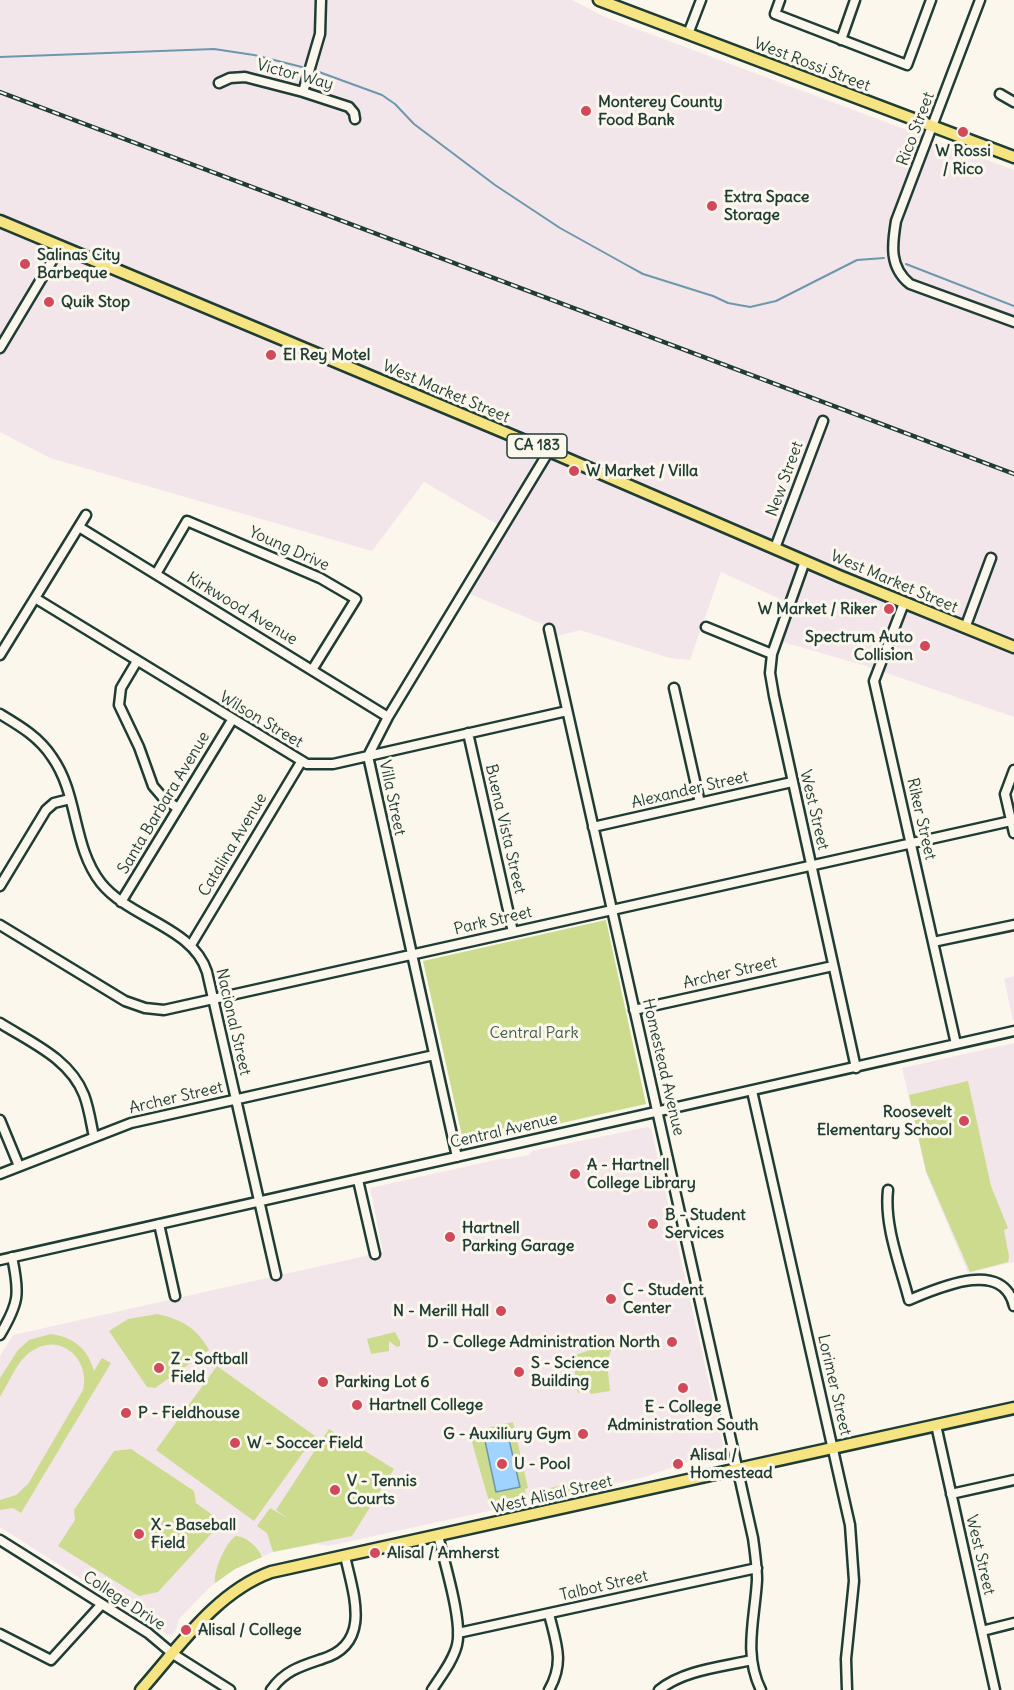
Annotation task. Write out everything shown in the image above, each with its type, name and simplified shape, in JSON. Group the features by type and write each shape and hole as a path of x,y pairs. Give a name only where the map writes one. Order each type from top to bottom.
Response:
{"main road":[{"name":"West Rossi Street","path":"599,0 1014,157"},
{"name":"West Market Street","path":"0,221 549,451 904,603 1014,647"},
{"name":"West Alisal Street","path":"141,1690 223,1600 244,1584 271,1572 1014,1408"}],"street":[{"path":"303,92 320,34 321,0"},
{"path":"688,34 701,0"},
{"path":"780,0 774,14 907,65 931,0"},
{"path":"841,40 855,0"},
{"name":"Rico Street","path":"980,0 896,221 892,242 893,257 897,270 910,284 1014,322"},
{"name":"Victor Way","path":"219,83 230,78 245,77 303,92 349,107 355,119"},
{"path":"1000,94 1014,102"},
{"path":"0,348 61,246"},
{"name":"New Street","path":"775,548 823,421"},
{"name":"Villa Street","path":"457,1157 368,756 388,717 549,451"},
{"path":"0,655 86,514"},
{"name":"Young Drive","path":"156,574 187,521 320,578 356,599 312,670"},
{"name":"Kirkwood Avenue","path":"79,527 388,717"},
{"path":"965,628 991,558"},
{"name":"West Street","path":"805,561 772,654 770,662 772,686 856,1068"},
{"name":"Wilson Street","path":"35,598 301,762 325,765 567,711"},
{"name":"Riker Street","path":"904,603 874,681 956,1044"},
{"path":"706,627 772,654"},
{"name":"Homestead Avenue","path":"549,628 753,1538 757,1568 750,1639 752,1660 761,1690"},
{"path":"136,661 121,688 119,705 140,747 153,786 165,800 178,808"},
{"path":"674,688 700,803"},
{"name":"Nacional Street","path":"0,714 25,729 47,749 64,777 86,859 100,882 121,902 191,945 205,966 276,1275"},
{"name":"Santa Barbara Avenue","path":"121,902 232,720"},
{"name":"Buena Vista Street","path":"468,733 513,932"},
{"name":"Catalina Avenue","path":"191,945 301,762"},
{"path":"1014,770 1005,794 1014,833"},
{"name":"Alexander Street","path":"593,827 792,782"},
{"path":"0,886 46,810 54,803 70,799"},
{"name":"Park Street","path":"0,925 125,1001 138,1007 164,1010 1011,821"},
{"path":"933,942 1014,925"},
{"name":"Archer Street","path":"634,1010 833,966"},
{"path":"0,1023 69,1069 83,1093 94,1137"},
{"name":"Central Avenue","path":"0,1260 1014,1031"},
{"name":"Archer Street","path":"0,1174 136,1121 434,1055"},
{"name":"Lorimer Street","path":"752,1091 850,1525 854,1563 854,1599 846,1659 847,1690"},
{"path":"0,1120 19,1166"},
{"path":"358,1180 375,1254"},
{"path":"888,1190 886,1208 909,1300 945,1286 987,1279 1007,1289 1014,1305"},
{"path":"159,1224 175,1296"},
{"path":"0,1335 11,1316 17,1298 17,1281 12,1257"},
{"name":"West Street","path":"936,1425 995,1690"},
{"path":"951,1494 1014,1480"},
{"path":"432,1690 452,1657 457,1645 458,1633 438,1535"},
{"name":"College Drive","path":"0,1540 148,1633 173,1654 230,1690"},
{"path":"271,1690 291,1671 335,1654 352,1636 356,1623 356,1611 345,1556"},
{"name":"Talbot Street","path":"458,1633 757,1568"},
{"path":"0,1634 51,1660 102,1604"},
{"path":"549,1614 559,1662 557,1674 549,1690"},
{"path":"982,1630 1014,1623"},
{"path":"659,1690 684,1676 752,1660"}],"shaded area":[{"path":"0,0 572,0 605,17 1014,170 1014,717 869,667 776,640 778,598 721,572 690,660 670,658 580,630 558,636 542,624 470,594 500,526 424,482 372,551 50,458 0,432"},
{"path":"1014,976 1014,1020 1013,1020 1004,979"},
{"name":"Roosevelt Elementary School","path":"1014,1043 1014,1262 968,1273 926,1173 902,1068"},
{"name":"Hartnell College","path":"647,1127 652,1133 725,1453 724,1457 704,1462 690,1461 645,1477 328,1546 316,1544 273,1552 235,1569 210,1587 179,1619 172,1635 167,1634 0,1527 0,1356 13,1335 383,1252 370,1188 504,1158 529,1155 532,1151"}],"green space":[{"name":"Central Park","path":"606,920 646,1104 464,1145 423,961"},
{"path":"968,1081 991,1186 1008,1228 1004,1230 1009,1257 1008,1262 970,1272 926,1171 909,1095"},
{"name":"Z - Softball Field","path":"157,1314 174,1319 194,1330 209,1350 155,1388 147,1387 109,1331 128,1319"},
{"path":"395,1332 400,1346 397,1347 389,1341 389,1351 371,1354 367,1339"},
{"path":"51,1334 67,1338 79,1345 88,1356 94,1371 102,1358 111,1363 21,1513 13,1508 0,1510 0,1500 16,1495 28,1484 83,1390 84,1379 78,1359 63,1347 53,1344 43,1346 27,1355 0,1397 0,1378 18,1350 29,1340"},
{"path":"614,1342 607,1362 610,1391 591,1394 588,1390 578,1393 575,1380 575,1355"},
{"name":"W - Soccer Field","path":"217,1366 315,1436 254,1521 156,1450"},
{"path":"513,1422 528,1488 525,1489 526,1497 490,1505 469,1432"},
{"name":"V - Tennis Courts","path":"329,1429 394,1469 352,1536 273,1552 267,1533 257,1526 270,1508 289,1519 276,1510"},
{"name":"X - Baseball Field","path":"131,1449 194,1491 196,1503 222,1522 158,1592 139,1596 58,1546 75,1520 74,1510 114,1451"},
{"path":"574,1483 577,1491 551,1497 550,1488"},
{"path":"236,1536 252,1543 262,1557 235,1569 215,1583 221,1557 228,1544"}],"water":[{"name":"U - Pool","path":"508,1435 520,1487 496,1492 485,1441"}],"waterway":[{"path":"0,57 214,49 254,55 302,67"},
{"path":"319,72 382,95 395,104 414,124 495,185 560,228 643,274 728,303 750,307 776,301 857,260 884,258"},
{"path":"906,264 1014,306"}],"railway":[{"path":"0,92 1014,474"}],"place":[{"name":"Monterey County Food Bank","path":"586,111"},
{"name":"W Rossi / Rico","path":"963,132"},
{"name":"Extra Space Storage","path":"712,206"},
{"name":"Salinas City Barbeque","path":"25,264"},
{"name":"Quik Stop","path":"49,302"},
{"name":"El Rey Motel","path":"271,355"},
{"name":"W Market / Villa","path":"574,471"},
{"name":"W Market / Riker","path":"889,609"},
{"name":"Spectrum Auto Collision","path":"925,646"},
{"name":"Roosevelt Elementary School","path":"964,1121"},
{"name":"A - Hartnell College Library","path":"575,1174"},
{"name":"B - Student Services","path":"653,1224"},
{"name":"Hartnell Parking Garage","path":"450,1237"},
{"name":"C - Student Center","path":"611,1299"},
{"name":"N - Merill Hall","path":"501,1311"},
{"name":"D - College Administration North","path":"672,1342"},
{"name":"Z - Softball Field","path":"159,1368"},
{"name":"S - Science Building","path":"519,1372"},
{"name":"Parking Lot 6","path":"323,1382"},
{"name":"E - College Administration South","path":"683,1388"},
{"name":"Hartnell College","path":"357,1405"},
{"name":"P - Fieldhouse","path":"126,1413"},
{"name":"G - Auxiliury Gym","path":"583,1434"},
{"name":"W - Soccer Field","path":"235,1443"},
{"name":"U - Pool","path":"502,1464"},
{"name":"Alisal / Homestead","path":"678,1464"},
{"name":"V - Tennis Courts","path":"335,1490"},
{"name":"X - Baseball Field","path":"139,1534"},
{"name":"Alisal / Amherst","path":"375,1553"},
{"name":"Alisal / College","path":"186,1630"}]}
